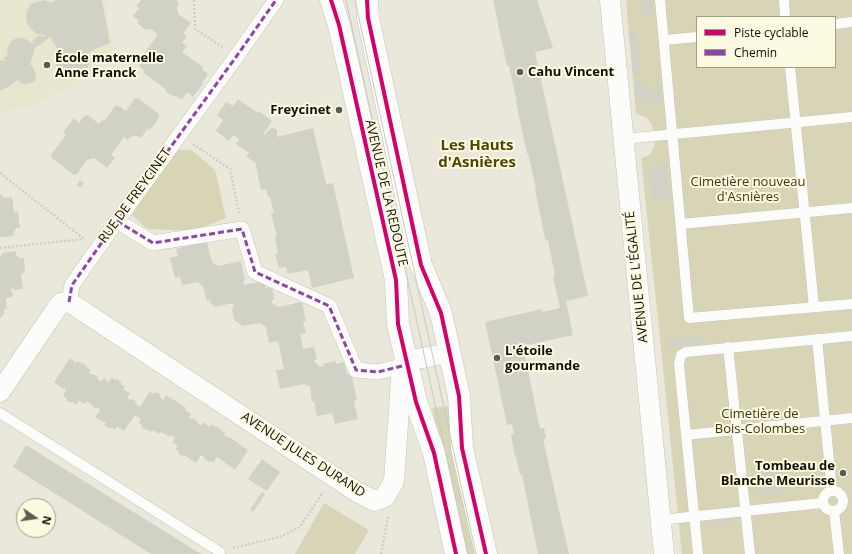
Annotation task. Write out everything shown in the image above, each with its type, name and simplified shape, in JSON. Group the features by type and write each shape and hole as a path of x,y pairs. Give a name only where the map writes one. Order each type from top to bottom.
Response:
{"main road":[{"name":"AVENUE DE LA REDOUTE","path":"331,0 339,25 396,280 398,324 404,363 434,453 456,554"},
{"name":"AVENUE DE LA REDOUTE","path":"367,0 368,18 421,265 441,313 450,353 460,403 462,448 486,554"}],"street":[{"name":"RUE DE FREYCINET","path":"69,302 72,285 276,0"},
{"name":"AVENUE DE L'ÉGALITÉ","path":"610,0 664,554"},
{"path":"117,221 153,242 242,229 255,272 329,306 356,370 378,372 404,363 450,353"},
{"path":"0,392 56,308 61,303 69,302"},
{"name":"AVENUE JULES DURAND","path":"69,302 357,492 375,501 384,497 394,481 404,363"}],"lane":[{"path":"660,0 689,318 852,304"},
{"path":"784,0 785,16"},
{"path":"836,24 852,22"},
{"path":"664,40 696,37"},
{"path":"790,68 814,307"},
{"path":"623,139 852,117"},
{"path":"681,224 852,208"},
{"path":"698,554 679,364 681,355 686,352 852,336"},
{"path":"817,339 832,490"},
{"path":"728,348 750,554"},
{"path":"0,413 220,552"},
{"path":"686,435 852,418"},
{"path":"832,490 840,493 848,500 841,508 834,511 826,509 822,503 824,494 832,490"},
{"path":"660,520 822,503"},
{"path":"834,511 839,554"}],"path":[{"path":"194,0 195,29 236,57"},
{"path":"180,135 230,169 242,229"},
{"path":"0,173 84,239 0,248"},
{"path":"220,552 282,536 300,526 333,476"}],"shaded area":[{"name":"École maternelle Anne Franck","path":"0,0 105,0 113,50 77,81 38,105 0,112"}],"green space":[{"name":"Cimetière nouveau d'Asnières","path":"626,0 852,0 852,554 682,554 641,158 648,156 655,143 651,123 646,117 636,114"},
{"path":"173,150 191,150 215,170 226,218 194,231 147,229 132,215"},
{"path":"448,406 481,554 464,554 432,408"},
{"path":"324,503 369,530 355,554 295,554"}],"building":[{"path":"44,0 52,3 56,0 102,0 110,43 93,50 88,54 89,64 84,74 79,77 70,78 62,75 58,70 56,59 59,51 50,37 37,47 36,46 30,64 35,72 35,81 25,84 17,80 0,91 0,60 5,61 6,60 4,59 6,55 8,57 7,49 11,41 17,38 23,38 31,44 33,43 33,40 40,35 43,37 46,35 37,34 32,30 27,23 26,17 30,4"},
{"path":"141,0 178,0 178,14 191,23 183,34 187,36 182,43 187,46 182,52 203,67 202,69 208,74 202,83 203,84 193,97 187,92 182,100 166,92 165,89 143,72 145,71 139,66 144,59 141,57 157,36 151,29 146,30 137,23 139,21 133,16 139,8 136,6"},
{"path":"493,0 537,0 553,48 535,52 588,296 566,301 573,335 523,346 540,429 544,428 546,438 543,439 569,554 538,554 522,475 520,475 515,456 511,435 514,434 512,424 507,425 485,322 542,309 542,312 560,308 553,276 555,276 548,240 546,241 544,234 536,189"},
{"path":"642,0 651,0 653,14 643,15"},
{"path":"637,30 641,75 633,75 629,31"},
{"path":"634,80 641,80 642,89 660,87 661,103 644,105 643,98 636,98"},
{"path":"138,98 159,114 159,118 150,130 148,128 141,138 137,136 130,137 128,140 124,137 111,155 115,158 107,168 94,158 87,160 77,174 74,175 52,158 51,155 66,135 63,133 74,118 79,123 84,116 88,115 99,124 102,120 104,121 115,106 117,105 126,111 134,99"},
{"path":"238,99 258,113 259,111 272,121 263,134 265,135 272,128 277,130 277,137 313,128 326,184 333,183 354,278 312,288 308,270 288,274 286,267 279,268 275,254 278,253 275,237 277,236 271,213 274,213 270,197 268,197 266,189 261,190 255,161 246,156 249,153 236,144 239,139 233,135 229,141 216,131 223,120 217,115 226,102 233,106"},
{"path":"667,164 670,199 653,200 651,184 649,185 647,174 651,173 650,166"},
{"path":"80,180 84,183 81,188 77,185"},
{"path":"0,194 4,198 12,197 14,212 18,212 20,228 16,228 13,233 14,236 0,236"},
{"path":"206,239 212,262 218,266 241,261 245,280 243,281 244,285 265,281 266,288 272,287 274,300 272,300 272,303 278,307 302,302 306,321 303,322 306,333 300,334 303,349 314,347 317,359 314,360 320,367 324,366 323,364 335,361 336,364 344,362 347,374 351,373 357,400 354,401 358,419 335,424 332,413 317,416 314,401 312,402 310,387 304,384 280,389 276,370 284,369 278,341 269,343 266,327 259,323 243,326 234,320 232,308 234,307 233,303 215,307 211,304 210,300 207,301 203,286 197,282 182,285 180,277 175,278 170,258 178,256 176,249 187,246 187,243"},
{"path":"16,251 16,255 20,258 24,258 25,273 21,274 23,289 15,290 12,288 11,290 13,295 12,297 7,298 7,309 4,309 4,314 0,319 0,257 3,253"},
{"path":"702,335 703,343 669,347 668,339"},
{"path":"70,358 76,363 77,361 81,362 87,366 86,367 91,370 89,373 98,377 97,378 101,381 104,378 109,382 112,377 121,382 121,384 125,387 123,389 130,393 127,398 136,402 135,404 140,407 150,391 154,394 156,392 161,395 160,397 163,400 166,395 186,408 185,410 191,414 189,418 193,418 201,426 203,422 210,427 211,424 216,426 225,433 224,435 248,450 235,470 217,457 213,463 203,458 204,457 201,455 196,463 184,455 183,457 176,449 178,446 172,442 175,438 171,435 169,437 161,432 159,434 153,430 151,432 147,429 146,430 141,427 142,425 139,423 141,419 135,415 124,431 117,426 115,430 111,427 110,429 104,425 106,423 95,417 100,410 97,407 96,409 87,401 85,404 79,401 76,405 72,402 71,403 63,396 66,390 54,382"},
{"path":"26,445 201,554 151,554 13,467"},
{"path":"262,459 280,472 267,491 248,479"},
{"path":"781,471 783,493 759,496 757,473"},
{"path":"262,492 265,494 253,512 250,510"},
{"path":"729,518 730,524 713,526 713,520"}],"tram line":[{"path":"346,0 468,554"},
{"path":"355,0 476,554"}],"marked path":[{"path":"69,302 72,285 276,0"},
{"path":"117,221 153,243 242,229 255,272 329,306 356,370 378,372 402,366"}],"cycle path":[{"path":"331,0 339,25 396,280 398,324 416,402 434,453 456,554"},
{"path":"367,0 368,18 421,265 441,313 459,396 462,448 486,554"}],"place":[{"name":"École maternelle Anne Franck","path":"47,65"},
{"name":"Cahu Vincent","path":"520,72"},
{"name":"Freycinet","path":"339,110"},
{"name":"L'étoile gourmande","path":"497,358"},
{"name":"Tombeau de Blanche Meurisse","path":"843,473"}],"district":[{"name":"Les Hauts d'Asnières","path":"477,154"}],"park label":[{"name":"Cimetière de Bois-Colombes","path":"760,422"}]}
